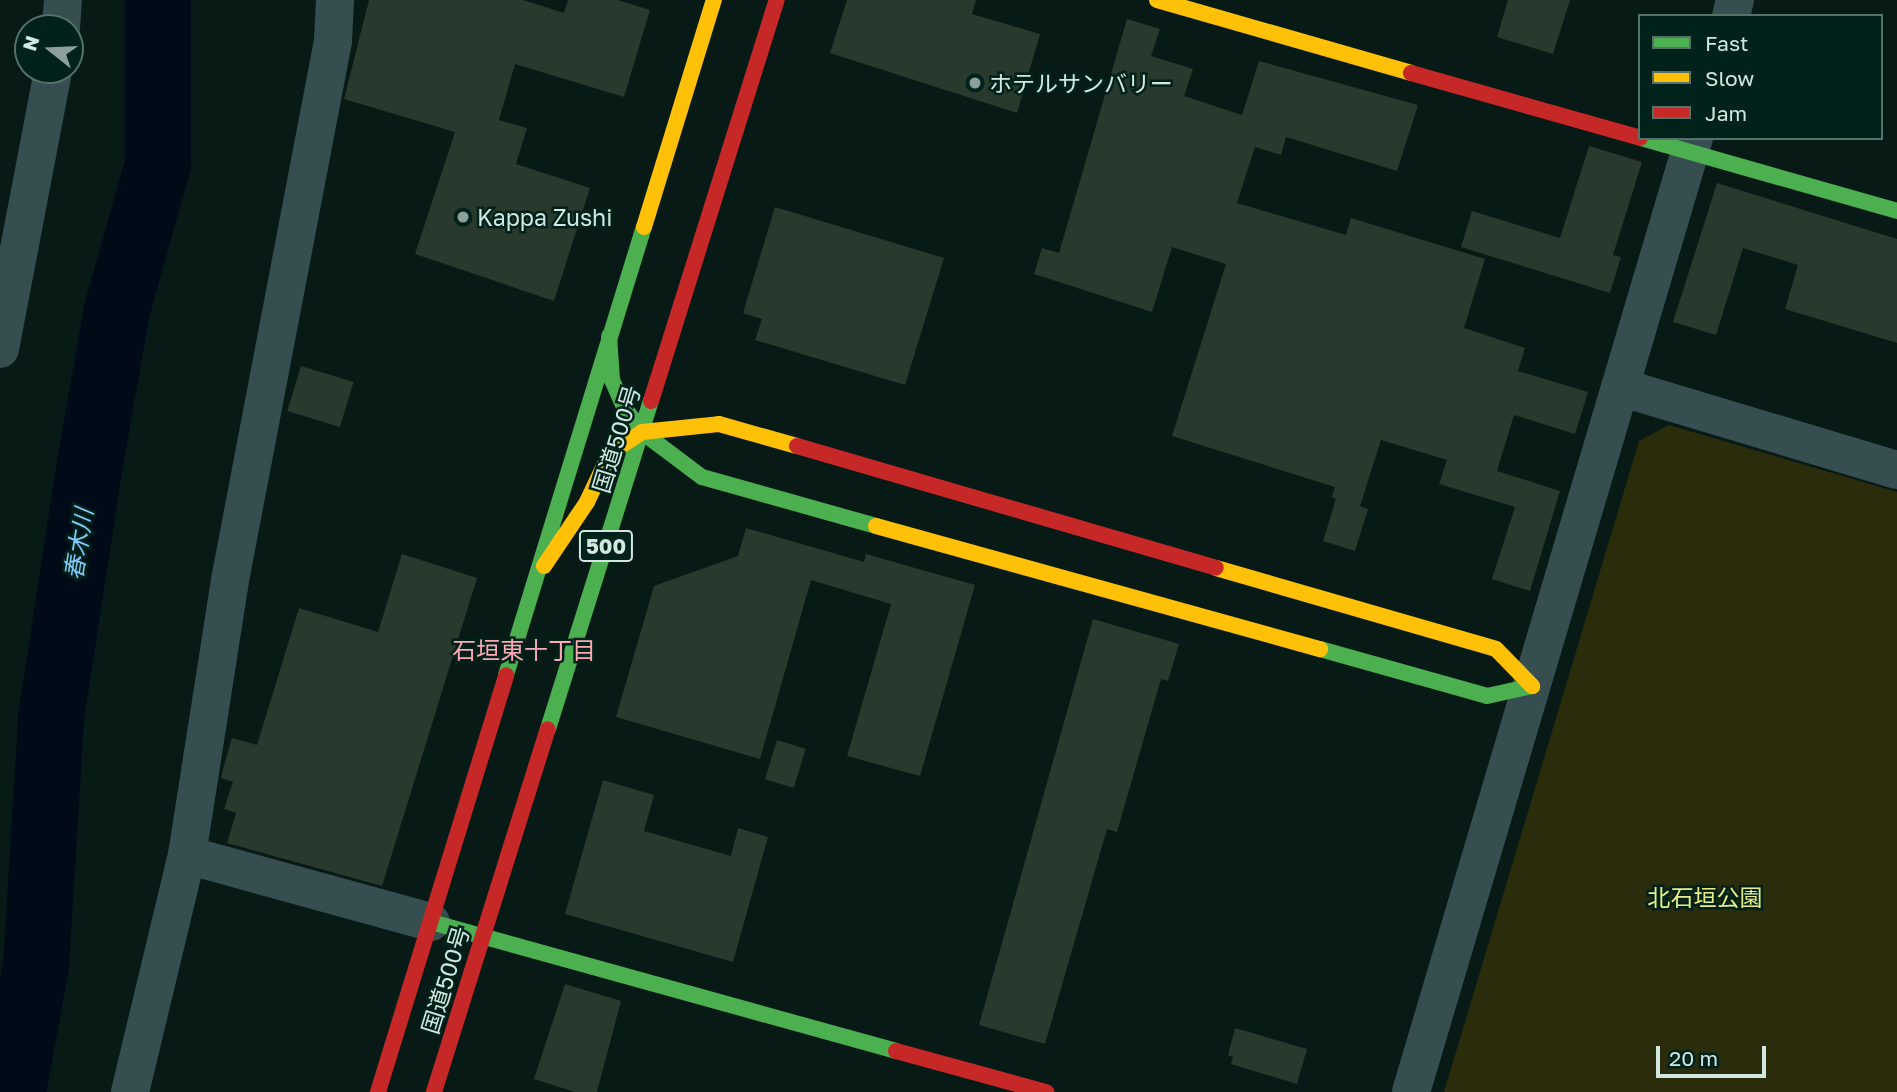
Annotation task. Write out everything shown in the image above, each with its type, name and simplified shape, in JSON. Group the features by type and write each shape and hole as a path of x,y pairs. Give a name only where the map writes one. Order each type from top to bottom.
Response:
{"main road":[{"name":"国道500号","path":"378,1092 608,333 714,0"},
{"name":"国道500号","path":"434,1092 777,0"},
{"path":"1157,0 1638,137"},
{"path":"1655,140 1692,145 1897,211"},
{"path":"608,333 611,380 642,432 702,477 1487,696 1532,686"},
{"path":"535,580 587,502 610,453 642,432 719,424 1496,649 1532,686"},
{"path":"431,922 1046,1092"}],"street":[{"path":"130,1092 187,855 230,580 333,41 335,0"},
{"path":"0,349 50,84"},
{"path":"1411,1092 1692,145"},
{"path":"1620,387 1897,470"},
{"path":"187,855 431,922"}],"green space":[{"name":"北石垣公園","path":"1669,425 1897,492 1897,1092 1444,1092 1639,441"}],"building":[{"path":"369,0 523,0 564,13 568,0 618,0 650,10 624,97 515,64 499,120 527,128 516,164 590,188 554,301 415,254 455,132 344,99"},
{"name":"ホテルサンバリー","path":"847,0 976,0 972,14 1040,34 1017,113 830,53"},
{"path":"1508,0 1570,0 1553,54 1497,37"},
{"path":"1127,19 1160,29 1151,56 1193,69 1184,96 1242,115 1259,61 1418,105 1397,171 1286,137 1281,155 1255,147 1237,203 1346,235 1351,218 1485,259 1464,328 1525,348 1518,371 1588,392 1575,434 1514,415 1497,471 1560,491 1530,591 1492,579 1515,507 1439,484 1447,460 1381,440 1360,506 1368,509 1355,551 1323,541 1336,499 1332,497 1335,487 1172,436 1226,264 1172,247 1152,312 1034,274 1042,248 1059,253"},
{"path":"1589,146 1642,162 1613,255 1621,257 1610,293 1461,247 1472,211 1560,238"},
{"path":"1717,183 1897,239 1897,343 1785,309 1798,265 1743,248 1716,335 1673,322"},
{"path":"775,207 944,258 905,385 755,340 762,319 743,313"},
{"path":"301,366 354,382 340,427 287,411"},
{"path":"746,528 864,562 866,554 975,585 920,776 847,756 891,604 811,580 760,759 616,717 654,586 738,556"},
{"path":"402,554 477,578 382,886 227,843 236,813 224,809 233,782 221,778 232,738 257,745 299,608 378,632"},
{"path":"1093,619 1179,644 1168,681 1161,679 1117,832 1107,829 1045,1044 979,1025"},
{"path":"777,740 806,749 794,788 765,779"},
{"path":"603,780 654,795 644,831 731,856 738,828 768,837 733,962 565,914"},
{"path":"565,984 621,1001 597,1092 575,1092 534,1079"},
{"path":"1235,1028 1307,1049 1297,1084 1231,1064 1233,1057 1228,1055"}],"waterway":[{"name":"春木川","path":"13,1092 36,966 51,718 90,464 117,310 158,164 158,0"}],"traffic: fast":[{"path":"1648,140 1897,211"},
{"path":"506,675 644,227"},
{"path":"609,336 612,380 624,407 642,432 702,477 876,526"},
{"path":"548,729 651,401"},
{"path":"1320,649 1487,696 1532,686"},
{"path":"431,922 896,1051"}],"traffic: slow":[{"path":"644,227 714,0"},
{"path":"1157,0 1411,73"},
{"path":"544,566 587,502 610,453 642,432 719,424 797,446"},
{"path":"876,526 1320,649"},
{"path":"1216,568 1496,649 1532,686"}],"traffic: jam":[{"path":"651,401 777,0"},
{"path":"1411,73 1638,137"},
{"path":"797,446 1216,568"},
{"path":"378,1092 506,675"},
{"path":"434,1092 548,729"},
{"path":"896,1051 1046,1092"}],"place":[{"name":"ホテルサンバリー","path":"975,83"},
{"name":"Kappa Zushi","path":"463,217"}],"district":[{"name":"石垣東十丁目","path":"524,650"}]}
